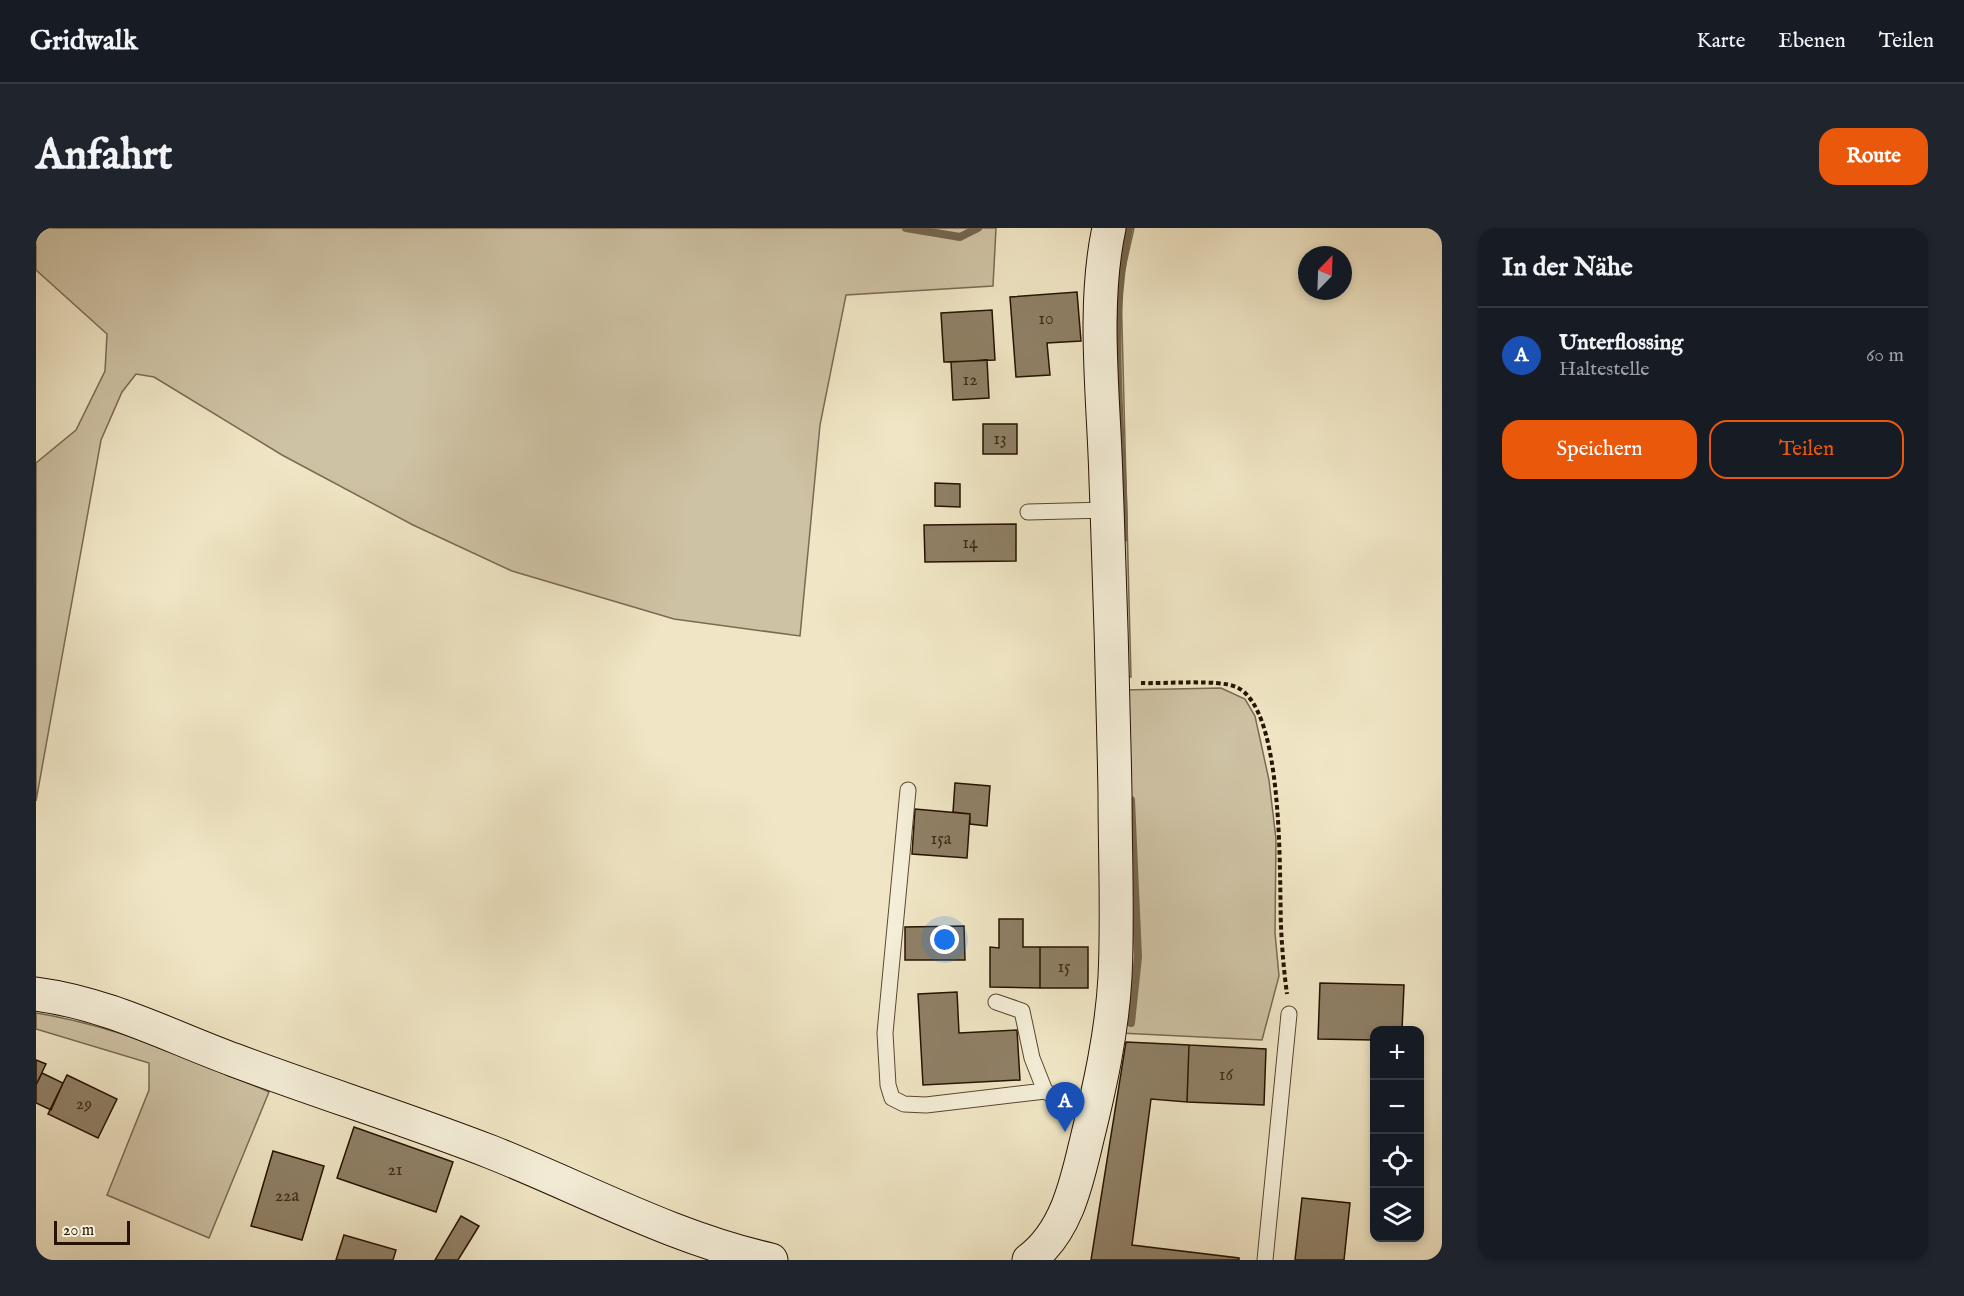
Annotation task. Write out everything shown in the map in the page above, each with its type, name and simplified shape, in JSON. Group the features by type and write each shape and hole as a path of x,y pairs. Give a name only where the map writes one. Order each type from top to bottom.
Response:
{"main road":[{"path":"1029,1260 1046,1244 1064,1215 1077,1181 1103,1068 1114,980 1113,683 1101,325 1109,228"},
{"path":"36,994 89,1005 142,1022 232,1059 491,1152 672,1229 757,1258"}],"lane":[{"path":"1028,512 1107,510"},
{"path":"908,789 885,1033 888,1085 892,1098 904,1104 926,1105 1045,1091 1092,1119"},
{"path":"996,1002 1022,1011 1032,1058 1045,1091"},
{"path":"1264,1260 1289,1014"}],"path":[{"path":"1113,683 1224,684 1237,687 1254,701 1270,759 1280,823 1281,924 1289,1014"}],"shaded area":[{"path":"36,228 996,228 993,286 846,295 820,425 800,636 674,619 512,571 413,525 282,455 154,377 136,374 122,392 101,440 36,801 36,463 76,430 105,371 107,334 36,270"},
{"path":"1126,228 1134,228 1121,286 1131,677 1120,674 1115,283"},
{"path":"1221,688 1245,699 1255,716 1269,780 1276,839 1275,933 1279,976 1262,1040 1120,1033 1131,976 1133,929 1123,690"},
{"path":"36,1013 125,1035 183,1056 269,1092 209,1238 107,1195 149,1090 149,1063 36,1029"}],"building":[{"path":"1077,292 1081,341 1047,343 1050,375 1016,377 1010,297"},
{"path":"992,310 995,360 944,362 941,313"},
{"path":"987,360 989,398 953,400 951,362"},
{"path":"983,424 1017,424 1017,454 983,454"},
{"path":"935,483 960,484 960,507 935,506"},
{"path":"1016,524 1016,561 925,562 924,525"},
{"path":"955,783 990,786 987,826 970,824 970,814 953,812"},
{"path":"915,809 970,814 967,858 912,854"},
{"path":"999,919 1023,919 1023,947 1040,947 1040,988 990,987 990,947 999,948"},
{"path":"964,926 965,960 905,960 905,927"},
{"path":"1040,947 1088,947 1088,988 1040,988"},
{"path":"1320,983 1404,985 1402,1026 1370,1026 1370,1040 1318,1039"},
{"path":"957,992 959,1033 1017,1030 1020,1080 923,1085 918,994"},
{"path":"1126,1042 1189,1045 1187,1102 1151,1099 1132,1245 1239,1258 1239,1260 1091,1260"},
{"path":"1189,1045 1266,1049 1264,1105 1187,1102"},
{"path":"36,1060 46,1064 36,1085"},
{"path":"42,1073 63,1083 51,1110 36,1103 36,1085"},
{"path":"67,1075 117,1099 98,1138 48,1114"},
{"path":"354,1127 453,1162 436,1212 337,1178"},
{"path":"273,1151 324,1166 302,1240 251,1226"},
{"path":"1302,1198 1350,1203 1344,1260 1295,1260"},
{"path":"461,1216 479,1226 458,1260 435,1260"},
{"path":"344,1235 396,1250 393,1260 336,1260"}],"waterway":[{"path":"906,228 960,237 978,228"},
{"path":"1124,538 1117,343 1122,266 1129,228"},
{"path":"1131,800 1138,957 1131,1023"}],"place":[{"name":"Unterflossing","path":"1065,1132"}]}
